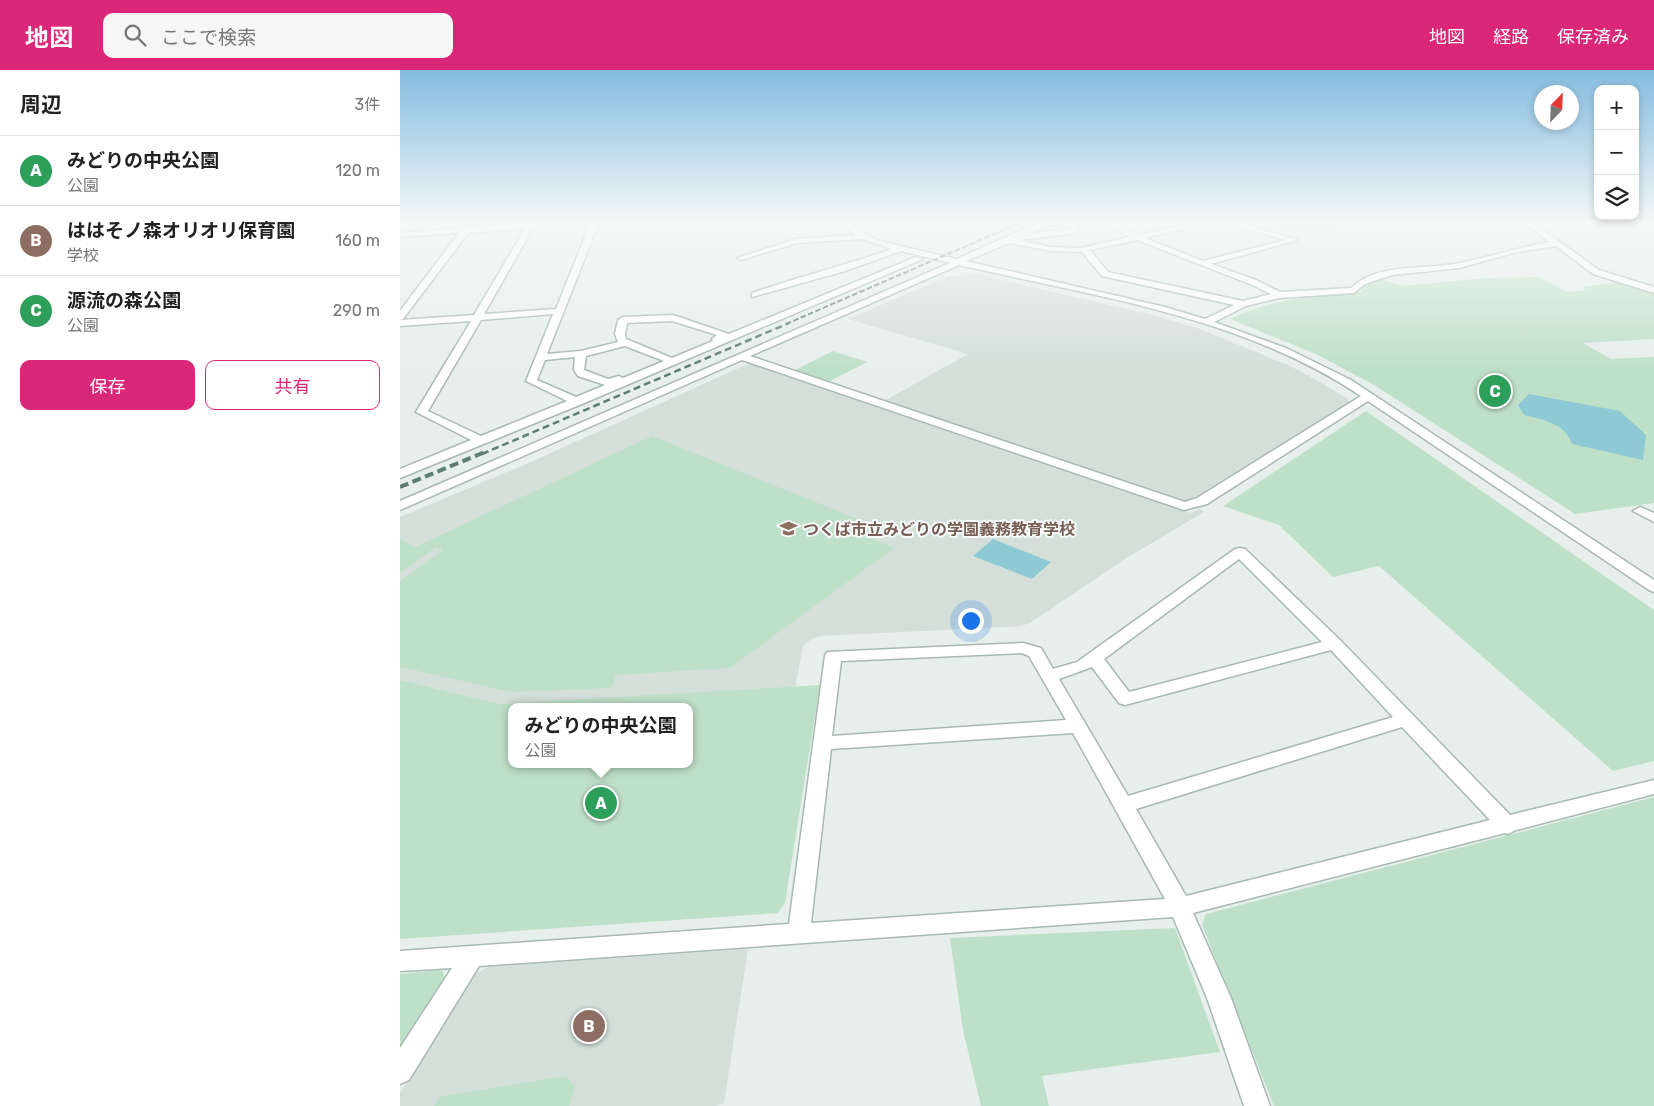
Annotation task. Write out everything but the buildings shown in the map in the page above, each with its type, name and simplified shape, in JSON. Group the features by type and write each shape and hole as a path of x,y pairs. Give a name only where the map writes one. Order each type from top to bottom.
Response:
{"street":[{"path":"400,317 435,270"},
{"path":"481,441 422,412 505,270"},
{"path":"576,270 531,381 578,402"},
{"path":"755,295 792,282 837,270"},
{"path":"400,474 578,402 892,270"},
{"path":"400,506 939,270"},
{"path":"992,270 1206,322 1282,350 1326,370 1369,396 1654,587"},
{"path":"1102,270 1105,274 1243,304"},
{"path":"1220,270 1279,295"},
{"path":"1206,322 1243,304 1279,295 1354,290 1362,282 1392,273 1417,270"},
{"path":"1594,270 1654,290"},
{"path":"400,324 560,311"},
{"path":"581,354 579,370 582,374 608,383 725,336 673,318 650,317 623,320 620,336 624,343"},
{"path":"542,357 581,354 624,343 668,358"},
{"path":"742,357 1184,506 1193,505 1202,500 1369,396"},
{"path":"1654,508 1640,511 1654,518"},
{"path":"1048,676 1083,666 1240,552 1334,644 1508,826"},
{"path":"1094,658 1125,698 1334,644"},
{"path":"799,933 833,656 1023,648 1035,652 1181,907 1219,998 1257,1106"},
{"path":"1124,805 1406,720"},
{"path":"823,743 1078,726"},
{"path":"400,961 1181,907 1508,826 1654,787"},
{"path":"400,1071 472,957"}],"shaded area":[{"path":"978,274 1157,316 1200,329 1288,365 1322,383 1348,399 1349,402 1191,500 1183,500 884,401 968,354 848,319 946,277"},
{"name":"つくば市立みどりの学園義務教育学校","path":"750,363 1178,509 1191,513 1200,509 1204,512 1125,559 1030,623 1021,626 820,636 810,640 803,646 795,688 500,704 400,680 400,517 524,465"},
{"path":"748,949 724,1103 715,1106 400,1106 400,1093 474,975 488,967"}],"green space":[{"path":"1540,277 1567,292 1586,290 1582,287 1621,282 1654,288 1654,339 1583,343 1611,359 1654,357 1654,503 1575,514 1374,385 1318,355 1230,319 1246,312 1278,303 1310,297 1360,292 1368,283 1380,279 1403,286 1485,278"},
{"path":"833,351 867,362 828,382 793,371"},
{"path":"1366,411 1654,610 1654,761 1613,771 1379,566 1333,577 1279,525 1223,506"},
{"path":"652,436 860,520 848,529 894,548 730,668 616,675 611,688 511,692 400,667 400,581 443,550 436,547 400,573 400,539 415,547"},
{"path":"400,680 500,704 508,704 508,768 693,768 693,703 517,703 820,685 785,903 778,913 400,939"},
{"path":"1654,797 1654,1106 1274,1106 1202,925 1206,914"},
{"path":"1175,928 1220,1052 1042,1076 1049,1106 981,1106 963,1030 950,938"},
{"path":"442,970 446,980 400,1049 400,974"},
{"path":"566,1076 575,1087 569,1106 434,1106 439,1097"}],"water":[{"path":"1529,394 1620,411 1646,435 1643,460 1572,444 1569,437 1559,427 1552,423 1524,415 1518,405"},
{"path":"993,539 1051,562 1032,579 973,556"}],"railway":[{"path":"786,324 910,270"},
{"path":"482,454 789,323"},
{"path":"400,487 485,452"}],"place":[{"name":"源流の森公園","path":"1495,391"},
{"name":"つくば市立みどりの学園義務教育学校","path":"789,529"},
{"name":"みどりの中央公園","path":"601,803"},
{"name":"ははそノ森オリオリ保育園","path":"589,1026"}]}
